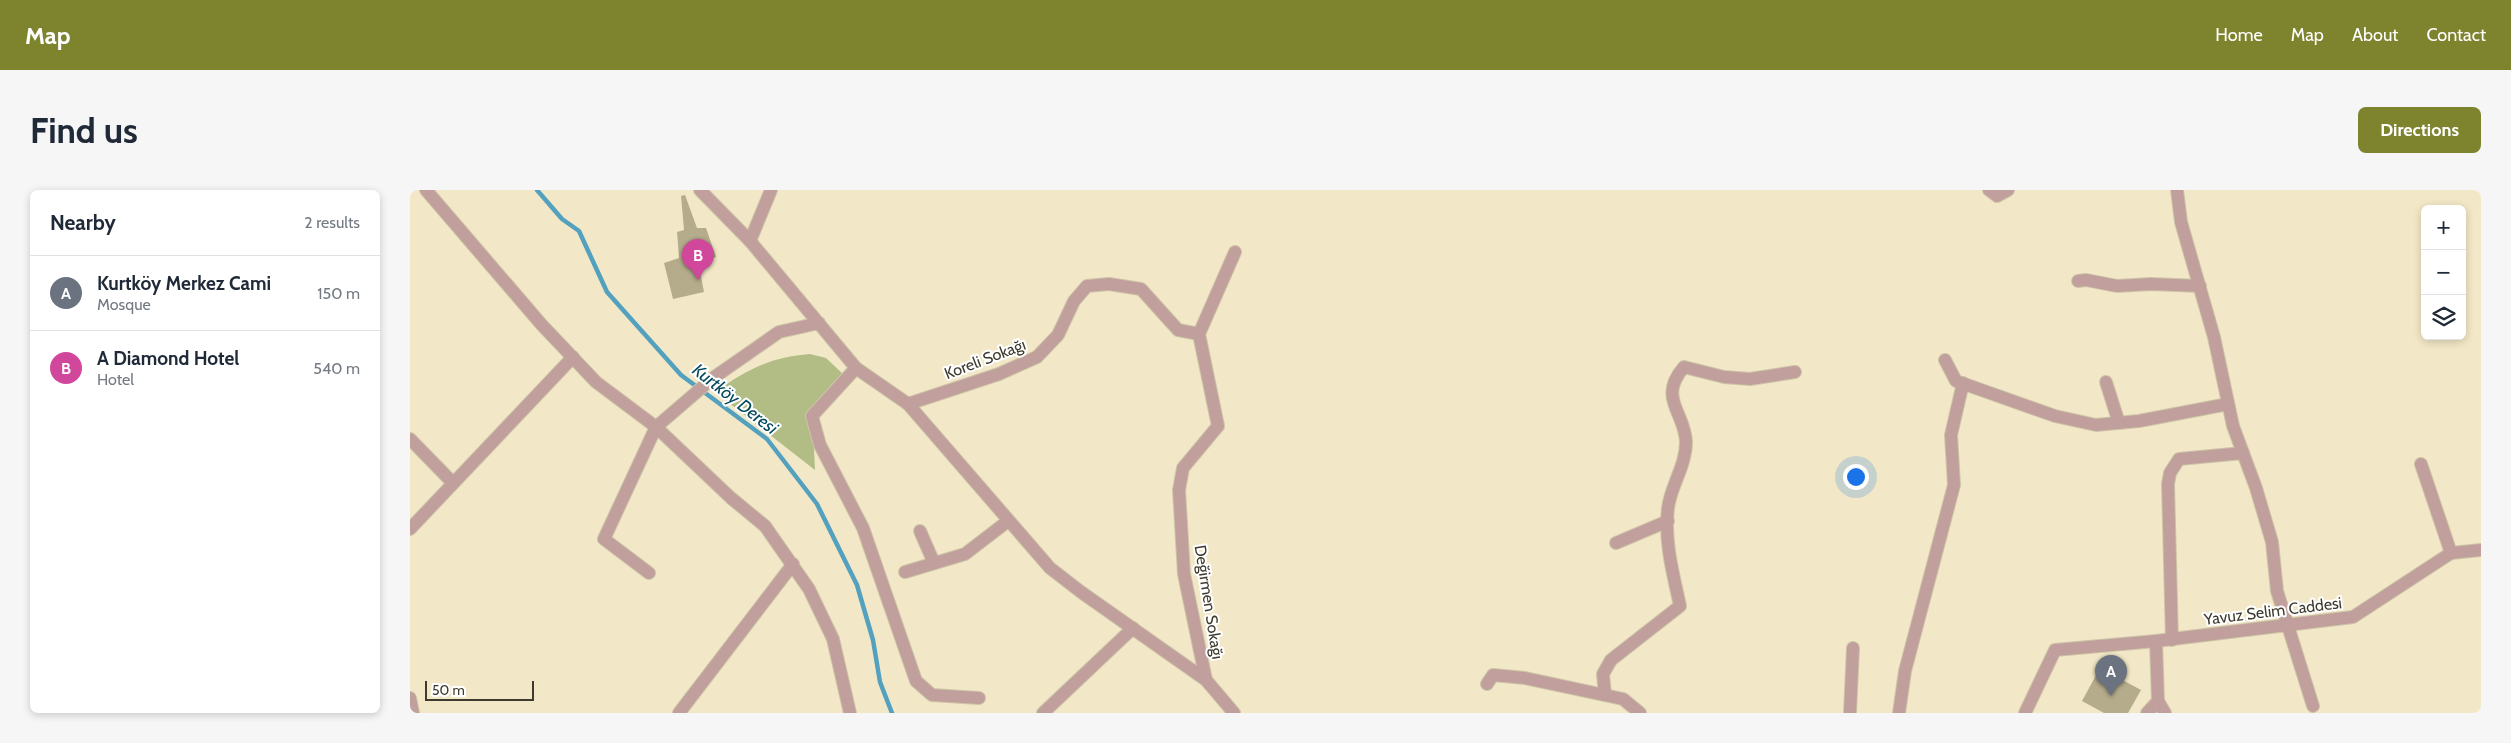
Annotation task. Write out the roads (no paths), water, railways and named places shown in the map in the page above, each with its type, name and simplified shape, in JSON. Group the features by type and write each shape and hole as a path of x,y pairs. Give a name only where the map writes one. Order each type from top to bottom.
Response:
{"street":[{"path":"426,190 596,382 656,427 731,498 765,526 810,589 832,639 850,713"},
{"path":"700,190 750,241 798,301 819,322 856,368 908,404 1050,568 1206,680 1234,713"},
{"path":"750,241 770,190"},
{"path":"1989,190 1997,196 2008,190"},
{"path":"2177,190 2181,222 2214,337 2233,426 2272,542 2276,591 2314,706"},
{"path":"1199,334 1235,252"},
{"path":"2078,282 2086,280 2117,286 2151,284 2200,286"},
{"name":"Koreli Sokağı","path":"908,404 999,374 1037,357 1058,335 1074,301 1087,286 1109,284 1140,290 1178,330 1199,334"},
{"path":"649,573 604,539 656,427 713,378 780,332 819,322"},
{"name":"Değirmen Sokağı","path":"1199,334 1218,426 1182,468 1178,490 1184,574 1206,680"},
{"path":"410,529 573,357"},
{"path":"1946,360 1956,381 2055,416 2096,425 2120,423 2228,404"},
{"path":"1605,695 1603,674 1611,660 1680,606 1667,547 1668,506 1684,462 1686,440 1672,393 1675,377 1684,367 1724,377 1750,379 1795,372"},
{"path":"856,368 812,416 820,445 862,528 916,681 932,694 978,698"},
{"path":"2106,382 2120,423"},
{"path":"1899,713 1905,671 1954,485 1951,435 1963,383"},
{"path":"410,439 453,484"},
{"path":"2172,640 2168,484 2170,473 2179,459 2243,453"},
{"path":"2421,464 2451,554"},
{"path":"905,572 966,554 1008,521"},
{"path":"1616,543 1668,521"},
{"path":"920,531 934,563"},
{"name":"Yavuz Selim Caddesi","path":"2025,713 2055,650 2172,640 2353,617 2451,554 2481,550"},
{"path":"679,713 793,564"},
{"path":"1042,713 1133,628"},
{"path":"2156,641 2158,701 2165,713"},
{"path":"1850,713 1853,648"},
{"path":"1487,684 1493,675 1524,678 1623,699 1640,713"},
{"path":"410,698 414,713"},
{"path":"2147,713 2158,701"}],"waterway":[{"name":"Kurtköy Deresi","path":"537,190 562,219 579,231 607,292 681,375 767,439 817,504 857,585 873,640 880,682 892,713"}],"place":[{"name":"A Diamond Hotel","path":"698,280"},
{"name":"Kurtköy Merkez Cami","path":"2111,696"}]}
